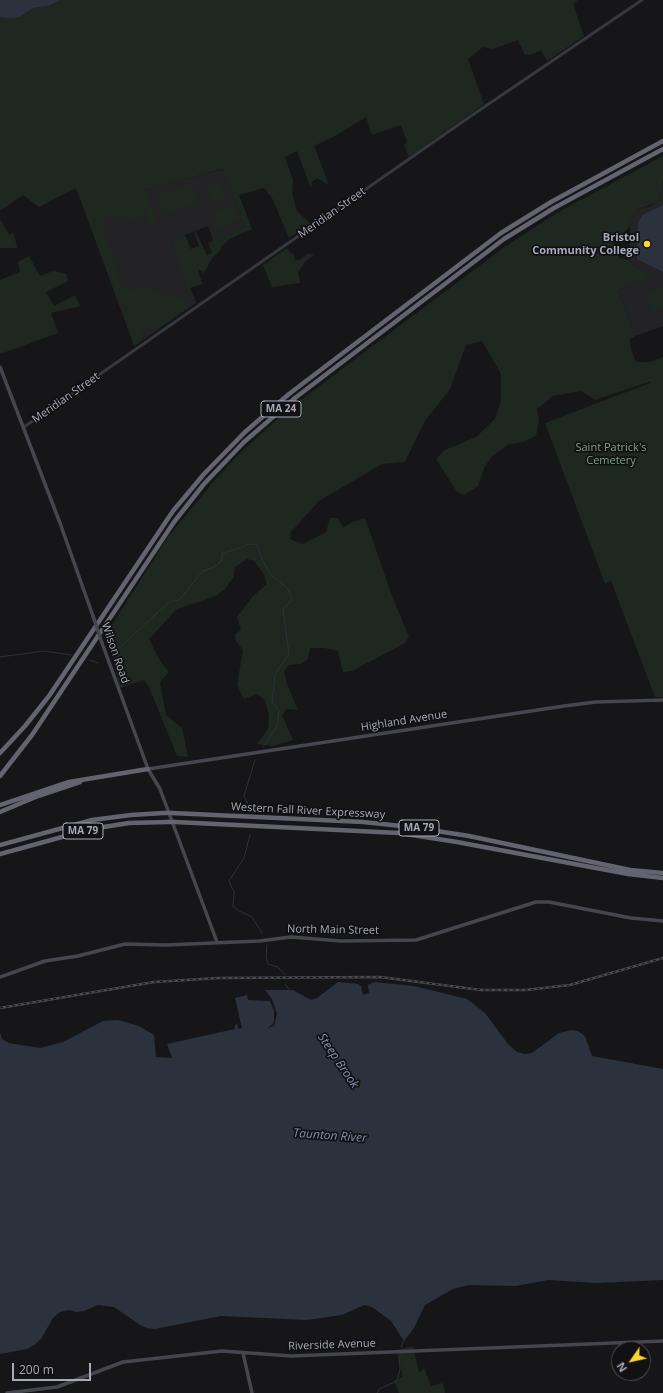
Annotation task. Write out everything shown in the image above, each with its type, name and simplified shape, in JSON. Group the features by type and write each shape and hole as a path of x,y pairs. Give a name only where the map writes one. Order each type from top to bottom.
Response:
{"highway":[{"name":"MA 24","path":"0,753 31,719 54,688 176,508 207,470 245,432 289,394 497,235 542,207 663,142"},
{"name":"MA 24","path":"0,776 35,731 174,522 204,484 244,442 299,395 504,239 550,210 663,149"},
{"path":"0,804 55,786 92,778 148,769"},
{"path":"0,812 38,796 92,778"},
{"name":"Western Fall River Expressway","path":"0,845 92,820 131,815 172,813 411,826 464,835 630,870 663,873"},
{"name":"Western Fall River Expressway","path":"0,854 96,828 134,823 175,822 356,830 404,834 628,874 663,878"}],"main road":[{"name":"Wilson Road","path":"0,367 75,562 102,643 148,769 160,789 217,942"},
{"name":"Highland Avenue","path":"148,769 596,702 663,700"},
{"name":"North Main Street","path":"0,977 45,961 78,956 121,944 166,945 257,941 291,937 341,941 416,940 529,904 542,902 631,918 663,921"},
{"name":"Riverside Avenue","path":"7,1393 56,1387 123,1362 222,1352 291,1356 663,1341"},
{"path":"243,1353 252,1393"}],"street":[{"name":"Meridian Street","path":"24,427 468,118 642,0"}],"shaded area":[{"path":"228,168 252,229 215,245 208,226 172,240 196,303 134,346 85,212 151,188"},
{"name":"Bristol Community College","path":"663,181 663,326 635,336 618,290 654,277 634,266 630,260 630,219 637,209 651,206 660,199"}],"green space":[{"path":"61,0 578,0 573,4 584,36 547,61 541,50 534,54 525,55 518,40 493,49 483,47 468,59 484,104 409,157 404,145 407,142 401,125 372,135 366,117 335,136 314,146 329,185 317,178 312,182 311,189 297,151 285,157 293,180 292,193 297,211 311,224 289,238 272,198 264,188 239,195 252,229 229,239 213,257 204,273 198,269 202,284 190,288 194,298 192,298 183,277 172,240 185,235 191,249 199,246 194,233 196,232 207,255 212,253 208,243 246,227 223,169 145,190 158,221 151,224 146,223 147,212 144,211 140,222 105,216 104,228 121,283 128,292 140,288 156,289 159,294 183,298 186,303 185,310 155,331 152,326 140,332 143,340 134,346 123,313 127,311 123,301 118,301 76,188 39,207 23,195 0,211 0,17 20,17 33,8 48,6"},
{"name":"Saint Patrick's Cemetery","path":"663,156 663,181 660,199 657,203 637,209 631,219 630,227 619,237 613,246 619,258 630,260 634,266 655,277 618,290 635,336 630,339 631,349 636,362 650,362 663,357 663,697 655,697 611,581 605,584 545,423 650,383 651,384 651,381 595,400 581,391 553,396 537,409 539,421 536,436 523,442 508,445 492,456 484,468 478,486 464,495 457,492 436,459 445,450 476,437 495,419 501,401 501,374 482,341 466,345 450,389 425,421 405,462 382,464 319,501 291,532 290,539 303,544 326,532 330,518 338,518 343,528 350,523 365,518 391,593 409,637 405,643 352,671 343,672 338,651 324,648 310,648 308,659 301,664 289,665 284,671 287,684 298,710 287,709 282,715 293,740 273,746 257,744 268,729 269,716 265,700 257,694 244,699 237,685 243,650 236,641 235,634 241,630 237,617 253,596 267,584 263,573 254,561 247,559 235,567 234,576 225,589 216,596 177,609 149,639 159,659 169,672 160,682 166,715 182,728 188,757 177,756 149,687 144,680 120,688 106,634 168,537 214,481 237,456 286,411 507,245 562,210"},
{"path":"219,181 227,200 214,206 206,187"},
{"path":"191,183 198,203 163,215 156,196"},
{"path":"234,204 241,220 217,230 211,213"},
{"path":"0,219 9,234 14,233 17,248 0,248"},
{"path":"287,248 291,254 293,253 295,260 298,261 309,253 314,255 306,261 298,272 300,283 272,287 263,265"},
{"path":"29,256 40,276 53,271 66,274 68,281 46,292 54,306 75,295 80,306 51,313 58,333 0,354 0,280 20,272 18,262"},
{"path":"663,286 663,308 652,312 645,293"},
{"path":"413,1346 419,1373 424,1368 431,1386 443,1383 445,1393 399,1393 394,1381 403,1377 397,1350"}],"water":[{"path":"0,0 61,0 48,6 33,8 20,17 12,18 0,17"},
{"path":"663,205 663,272 637,259 637,246 638,223 642,215"},
{"name":"Taunton River","path":"338,982 358,984 361,986 363,995 369,993 368,985 374,982 414,986 467,999 485,1013 508,1044 517,1052 525,1054 532,1053 559,1033 571,1030 578,1031 585,1036 592,1056 663,1069 663,1280 597,1283 548,1280 516,1286 469,1285 453,1289 425,1305 414,1328 404,1341 391,1321 372,1307 364,1305 342,1315 307,1320 221,1316 155,1329 140,1325 114,1307 98,1305 84,1311 76,1312 69,1310 60,1312 53,1318 41,1339 34,1345 27,1349 0,1354 0,1032 2,1039 9,1043 40,1048 63,1042 103,1021 118,1020 139,1026 154,1035 156,1057 172,1058 167,1044 235,1029 235,1025 237,1024 238,1029 242,1028 235,998 247,995 248,1000 270,1001 274,1011 274,1021 273,1024 267,1028 274,1026 277,1014 272,999 265,990 293,990 311,1000 317,998"}],"waterway":[{"name":"Steep Brook","path":"116,651 170,601 178,601 203,571 216,566 222,560 222,553 241,548 247,544 257,545 262,560 272,576 287,588 292,600 283,609 289,654 275,674 272,702 279,710 277,726 263,747"},
{"name":"Steep Brook","path":"0,657 44,651 71,655"},
{"name":"Steep Brook","path":"89,660 98,663"},
{"name":"Steep Brook","path":"251,810 244,796 255,760"},
{"name":"Steep Brook","path":"250,835 244,858 229,881 234,892 233,906 239,911 252,917 262,933"},
{"name":"Steep Brook","path":"267,945 266,957 268,964 278,967 285,975"},
{"name":"Steep Brook","path":"285,984 289,989"},
{"path":"401,1347 404,1340"},
{"path":"377,1393 379,1389 395,1382 398,1378 400,1369 399,1357"}],"railway":[{"path":"0,1008 154,982 219,978 380,977 481,990 526,990 570,985 663,958"}],"place":[{"name":"Bristol Community College","path":"647,244"}]}
